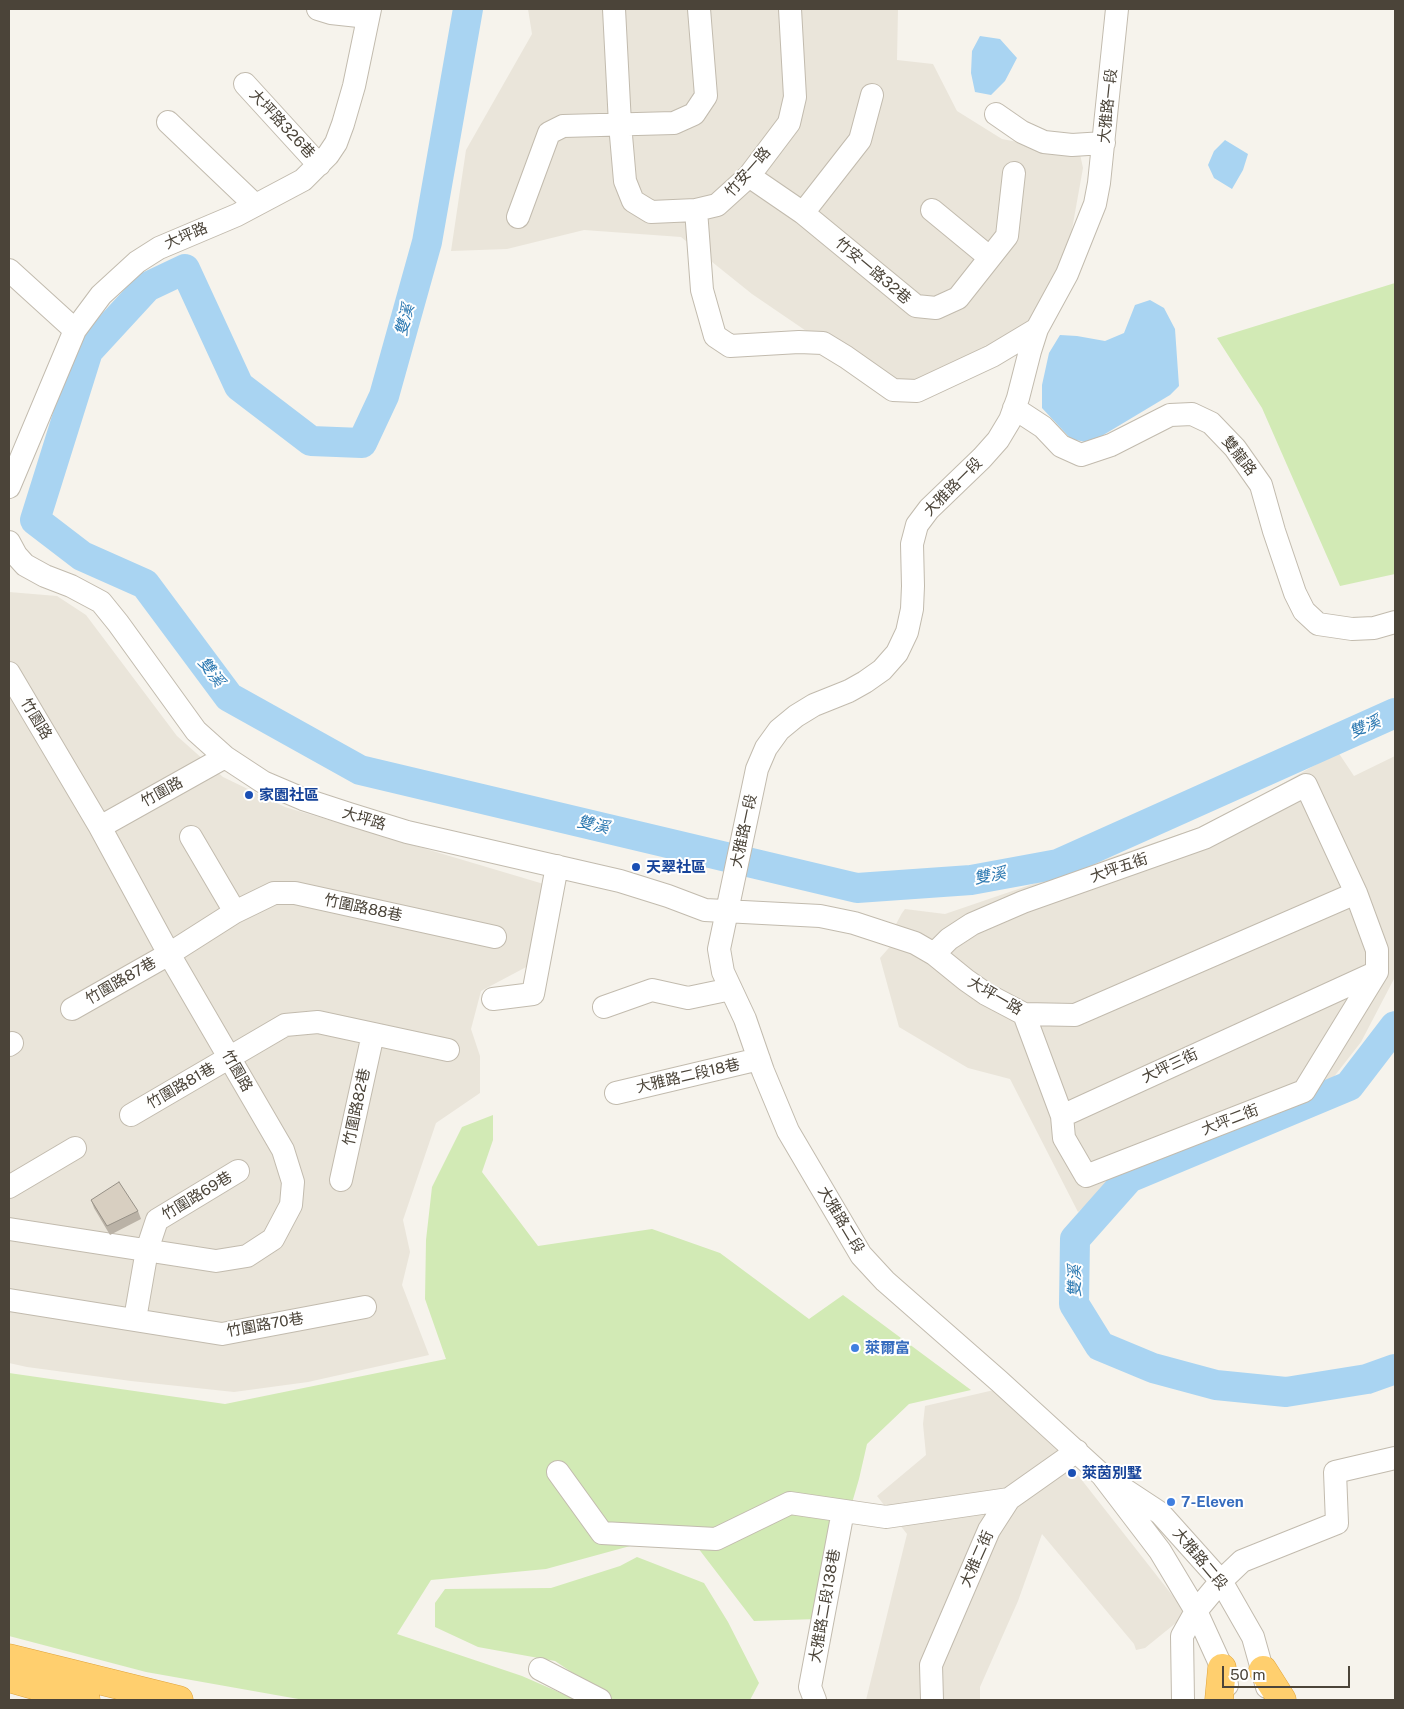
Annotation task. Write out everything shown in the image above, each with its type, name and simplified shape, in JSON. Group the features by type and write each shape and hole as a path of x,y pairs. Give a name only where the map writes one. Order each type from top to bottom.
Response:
{"highway":[{"path":"9,1658 179,1700"},
{"path":"1219,1700 1222,1668"},
{"path":"1264,1670 1282,1700"},
{"path":"9,1678 86,1700"}],"street":[{"path":"318,9 331,13 369,13"},
{"name":"竹安一路","path":"614,9 625,181 632,200 651,212 696,210 717,205 749,176 789,123 795,97 790,9"},
{"path":"518,218 549,133 562,126 674,124 694,114 706,96 699,9"},
{"name":"大雅路一段","path":"729,902 757,769 766,748 778,730 796,716 814,705 866,682 882,670 897,653 907,632 912,609 912,544 917,525 929,509 998,440 1010,420 1038,329 1067,274 1095,204 1100,183 1116,9"},
{"name":"大坪路","path":"9,487 75,330 101,295 137,262 159,248 237,215 303,180 336,143 354,86 369,13"},
{"name":"大坪路326巷","path":"245,84 319,164"},
{"path":"803,213 860,140 872,95"},
{"path":"996,114 1022,132 1044,142 1072,144 1104,143"},
{"path":"168,122 255,205"},
{"name":"竹安一路32巷","path":"749,176 803,213 916,306 936,308 958,298 1007,236 1014,173"},
{"path":"696,210 702,290 716,336 730,346 799,342 822,343 846,357 893,390 917,391 992,356 1038,329"},
{"path":"932,210 989,257"},
{"path":"9,270 75,330"},
{"name":"雙龍路","path":"1014,408 1043,427 1061,446 1081,454 1111,445 1170,415 1192,414 1211,423 1235,448 1261,485 1274,532 1295,593 1304,611 1318,624 1352,629 1374,628 1395,622"},
{"name":"大坪路","path":"9,542 16,556 25,565 101,602 196,731 225,757 263,782 349,814 407,832 620,881 705,910 729,902"},
{"name":"竹園路","path":"9,673 100,827 169,954 283,1150 294,1182 291,1205 273,1239 247,1256 216,1260 9,1229"},
{"name":"竹圍路","path":"100,827 225,757"},
{"name":"大坪五街","path":"934,954 948,939 972,924 1023,902 1204,838 1306,785 1350,896"},
{"path":"191,837 235,912"},
{"path":"493,999 534,994 557,866"},
{"name":"竹圍路88巷","path":"169,954 235,912 274,893 295,893 495,937"},
{"path":"1350,896 1377,950 1377,972"},
{"name":"大坪一路","path":"729,902 820,916 854,923 894,935 915,943 934,954 986,994 1024,1014 1075,1015 1350,896"},
{"name":"大雅路二段","path":"729,902 719,949 723,972 744,1019 788,1131 860,1256 922,1315 999,1381 1102,1475 1160,1550 1196,1611 1222,1668 1231,1700"},
{"name":"竹圍路87巷","path":"72,1009 169,954"},
{"name":"大坪三街","path":"1062,1116 1377,972"},
{"name":"大坪二街","path":"1062,1116 1064,1138 1086,1176 1304,1092 1377,972"},
{"path":"604,1007 652,990 688,998 731,989"},
{"path":"1024,1014 1062,1116"},
{"path":"230,1058 286,1025 318,1022 448,1050"},
{"name":"竹圍路82巷","path":"341,1180 373,1034"},
{"name":"竹圍路81巷","path":"131,1115 230,1058"},
{"name":"大雅路二段18巷","path":"616,1093 759,1059"},
{"path":"9,1187 75,1148"},
{"name":"竹圍路69巷","path":"147,1250 157,1220 238,1171"},
{"path":"135,1319 147,1250"},
{"name":"竹圍路70巷","path":"9,1300 222,1334 364,1307"},
{"name":"大雅二街","path":"932,1700 931,1665 989,1530 1009,1499 1077,1451"},
{"path":"1182,1700 1182,1636 1196,1611 1221,1581 1242,1561 1337,1523 1335,1472 1395,1458"},
{"path":"558,1472 602,1533 716,1539 790,1503 886,1517 1009,1499"},
{"name":"大雅路二段","path":"1102,1475 1160,1513 1221,1581 1253,1637 1264,1670 1271,1700"},
{"name":"大雅路二段138巷","path":"814,1700 810,1687 842,1511"},
{"path":"540,1669 600,1700"}],"shaded area":[{"path":"528,9 898,9 897,60 933,64 957,111 1002,139 1080,154 1083,168 1069,246 1052,289 1006,358 944,390 881,382 752,294 681,237 584,230 507,249 451,251 466,150 532,34"},
{"path":"9,592 57,596 86,615 177,736 223,777 285,807 547,885 530,965 481,991 471,1029 480,1056 480,1093 436,1123 403,1220 410,1252 402,1285 429,1355 308,1382 234,1392 131,1381 9,1363"},
{"path":"1338,752 1354,776 1395,756 1395,977 1361,1042 1312,1105 1133,1166 1078,1212 1010,1079 968,1068 899,1027 880,958 901,934 895,926 902,913 905,909 945,914 1197,828 1257,798"},
{"path":"994,1390 1059,1451 1187,1614 1145,1648 1136,1650 1134,1644 1042,1534 1018,1601 980,1687 980,1700 866,1700 907,1534 877,1496 926,1455 923,1424 925,1406"}],"green space":[{"path":"1395,283 1395,574 1340,586 1262,408 1217,338"},
{"path":"493,1115 493,1140 482,1172 538,1246 652,1229 720,1253 809,1319 843,1295 971,1390 909,1404 867,1444 859,1479 818,1619 754,1621 685,1531 546,1569 431,1580 397,1634 522,1676 577,1700 304,1700 146,1672 9,1636 9,1373 225,1404 446,1359 425,1299 426,1240 432,1187 462,1127"},
{"path":"637,1557 704,1583 728,1622 759,1683 750,1700 613,1700 555,1661 478,1647 435,1627 435,1603 445,1589 551,1588 620,1566"}],"water":[{"path":"980,36 1000,39 1017,58 1005,81 991,95 975,92 971,73 972,51"},
{"path":"1225,140 1248,154 1243,170 1232,189 1214,178 1208,165 1214,151"},
{"path":"1150,300 1164,308 1175,329 1179,386 1170,395 1090,443 1071,439 1042,408 1042,385 1049,353 1060,335 1105,341 1124,333 1135,305"}],"building":[{"path":"119,1182 138,1211 107,1226 91,1200"}],"waterway":[{"name":"雙溪","path":"468,9 427,242 384,396 362,443 311,441 239,386 185,269 147,287 88,351 35,520 82,556 145,584 229,697 360,770 857,888 971,880 1058,864 1395,713"},
{"name":"雙溪","path":"1395,1026 1349,1086 1129,1178 1075,1239 1074,1304 1100,1346 1153,1368 1216,1385 1286,1392 1367,1379 1395,1369"}],"place":[{"name":"家園社區","path":"249,795"},
{"name":"天翠社區","path":"636,867"},
{"name":"萊爾富","path":"855,1348"},
{"name":"萊茵別墅","path":"1072,1473"},
{"name":"7-Eleven","path":"1171,1502"}]}
